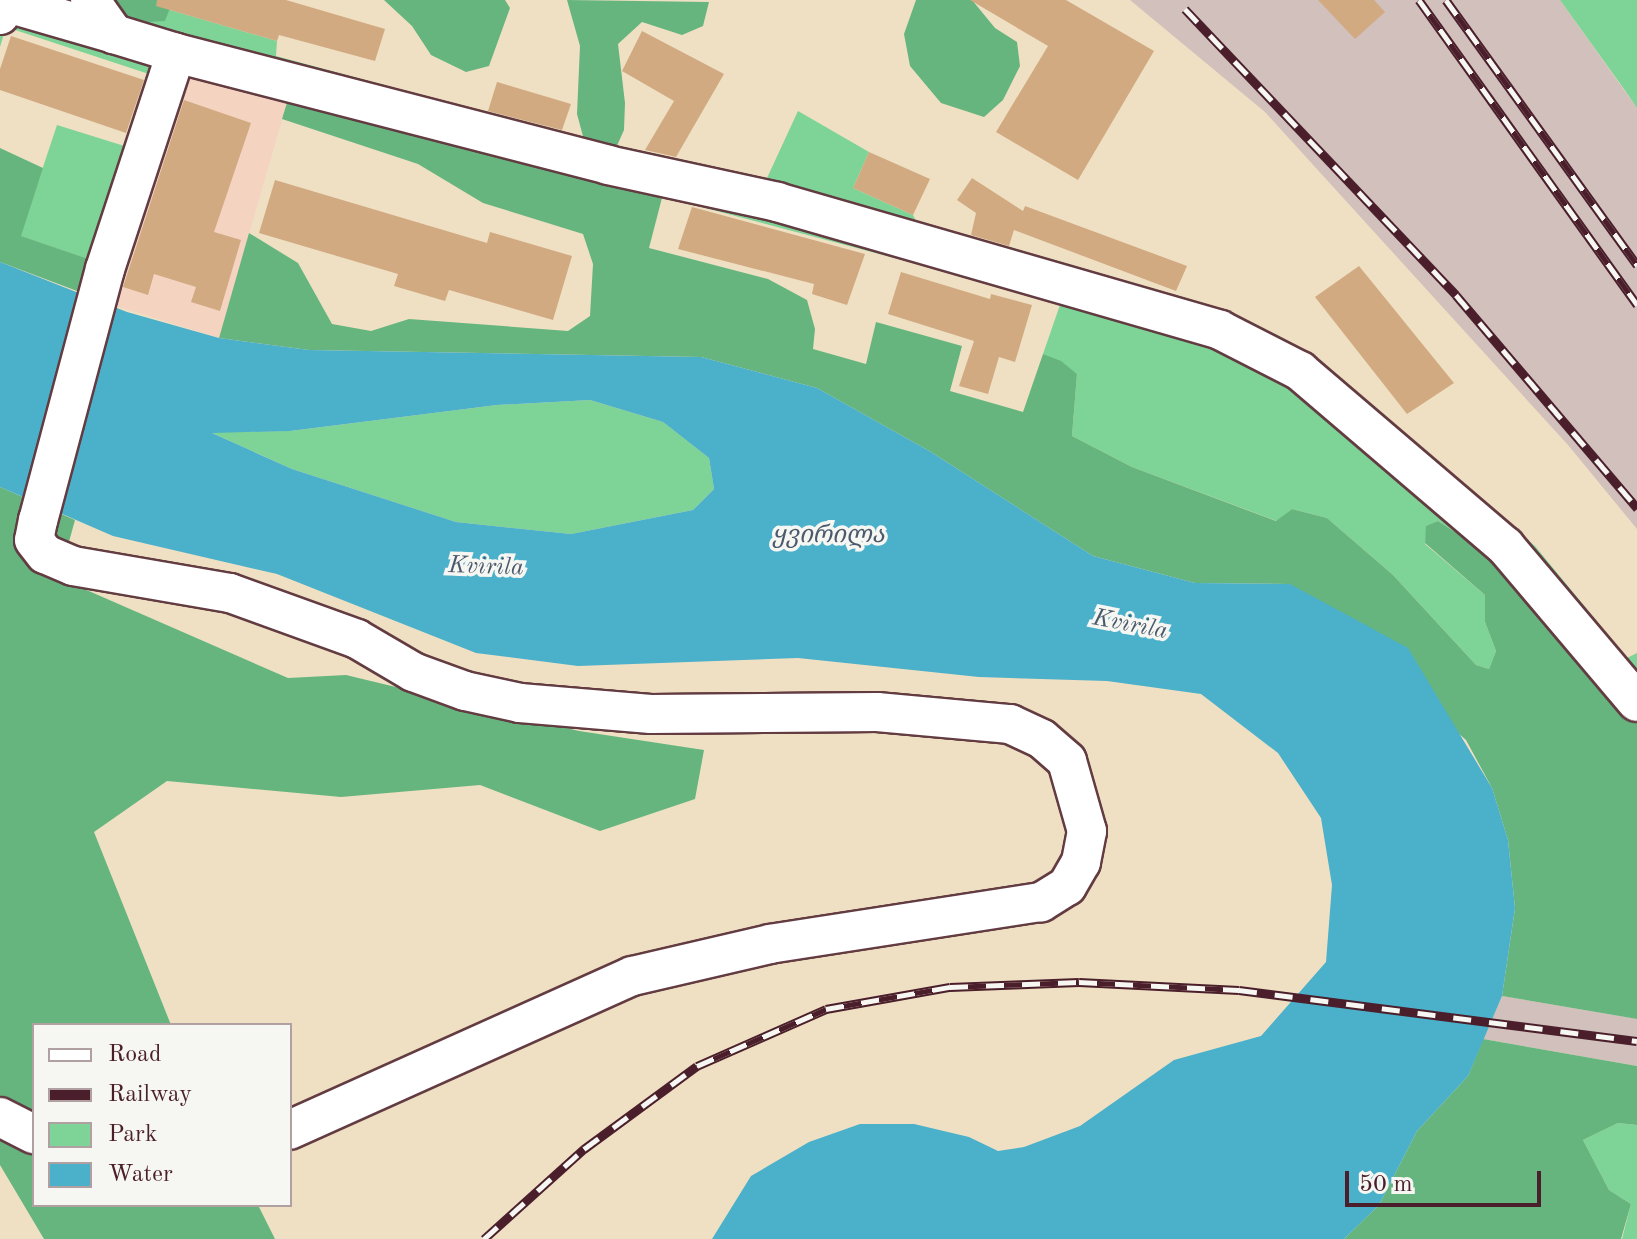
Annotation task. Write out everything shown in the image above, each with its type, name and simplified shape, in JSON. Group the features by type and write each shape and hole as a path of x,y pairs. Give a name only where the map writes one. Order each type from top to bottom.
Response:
{"street":[{"path":"90,0 114,34"},
{"path":"0,15 4,2 176,53 608,165 777,202 1220,330 1300,371 1505,546 1637,702"},
{"path":"176,53 105,269 38,520 34,540 45,554 73,566 230,593 357,639 413,672 465,691 615,713 783,716 877,712 1010,724 1042,739 1067,761 1087,831 1081,862 1067,886 1041,902 770,944 632,976 292,1129"},
{"path":"0,1117 32,1133"}],"shaded area":[{"path":"1130,0 1560,0 1637,108 1637,529 1568,445 1265,112"},
{"path":"182,69 289,96 219,338 109,304"},
{"path":"1502,996 1637,1019 1637,1066 1483,1039"}],"green space":[{"path":"0,0 170,10 277,41 276,56 672,163 767,178 798,111 869,152 853,188 913,215 920,229 1199,303 1279,336 1535,546 1627,658 1637,653 1637,723 1598,675 1455,532 1438,521 1427,526 1425,544 1485,595 1485,622 1496,651 1489,669 1476,665 1393,575 1327,518 1292,509 1277,521 1132,467 1072,436 1077,374 1043,354 1061,302 183,70 96,262 20,236 57,125 134,149 158,77 6,27 0,47"},
{"path":"107,0 173,0 165,21 127,23"},
{"path":"384,0 505,0 510,8 489,66 466,72 431,55 412,26"},
{"path":"567,0 709,2 703,26 682,35 642,22 618,44 625,103 624,130 616,148 584,140 577,114 580,46"},
{"path":"916,0 972,0 995,28 1017,42 1020,66 1003,100 984,117 941,103 910,66 904,34"},
{"path":"1560,0 1637,0 1637,108 1624,89"},
{"path":"289,96 663,194 649,248 768,279 807,300 815,329 813,349 866,364 876,322 962,346 950,391 1023,412 1043,354 1061,361 1077,374 1072,436 1132,467 1276,521 1292,509 1327,518 1393,575 1476,665 1489,669 1496,651 1485,622 1485,595 1425,543 1426,526 1438,521 1455,532 1513,574 1637,723 1637,1019 1502,996 1515,908 1508,840 1492,788 1466,740 1290,584 1195,583 1093,556 931,452 817,388 701,357 309,350 219,338 249,233 298,263 332,324 371,331 409,319 568,331 590,316 593,264 583,234 483,203 418,164 282,119"},
{"path":"0,148 43,168 21,236 97,262 85,294 0,262"},
{"path":"590,400 663,422 709,458 714,489 693,510 571,534 456,522 292,469 210,432 290,431 497,405"},
{"path":"0,487 75,520 59,578 288,678 346,675 579,731 704,750 695,799 600,831 480,785 341,797 167,781 94,832 170,1023 32,1023 32,1207 259,1207 275,1239 44,1239 0,1165"},
{"path":"1483,1039 1637,1066 1637,1125 1618,1123 1583,1140 1609,1190 1631,1204 1621,1239 1344,1239 1379,1205 1417,1131 1468,1076"},
{"path":"1618,1123 1637,1125 1637,1239 1622,1239 1631,1204 1609,1190 1583,1140"}],"water":[{"name":"ყვირილა","path":"0,262 127,312 219,338 309,350 701,357 817,388 931,452 1093,556 1195,583 1290,584 1408,648 1492,788 1508,840 1515,908 1502,996 1468,1076 1417,1131 1379,1205 1344,1239 712,1239 751,1176 809,1142 860,1124 914,1124 969,1137 998,1151 1024,1147 1080,1126 1174,1060 1261,1036 1326,962 1332,885 1321,818 1278,753 1201,694 1107,681 979,677 798,658 578,666 476,653 277,574 113,536 0,487","holes":["590,400 663,422 709,458 714,489 693,510 571,534 456,522 292,469 212,433 290,431 497,405"]}],"building":[{"path":"157,0 286,0 385,29 375,61 279,35 277,41 156,6"},
{"path":"970,0 1066,0 1154,51 1078,180 996,132 1048,46"},
{"path":"1318,0 1374,0 1385,12 1355,39"},
{"path":"642,31 724,74 676,157 645,150 674,101 622,71"},
{"path":"11,36 144,80 126,133 0,90 0,69"},
{"path":"497,82 571,104 562,130 488,111"},
{"path":"184,100 251,123 214,232 241,240 220,311 191,302 196,287 154,274 148,295 123,287"},
{"path":"869,152 930,179 913,215 853,188"},
{"path":"972,178 1023,211 1025,206 1187,266 1176,291 1014,230 1009,246 971,235 976,213 957,200"},
{"path":"275,180 487,243 490,232 572,256 553,320 449,290 445,301 394,286 398,274 259,233"},
{"path":"692,207 865,254 847,305 812,294 814,284 678,249"},
{"path":"1359,266 1454,383 1407,414 1315,297"},
{"path":"901,272 990,299 991,294 1032,305 1015,362 999,357 988,394 959,386 974,341 888,314"}],"railway":[{"path":"1419,0 1637,305"},
{"path":"1446,0 1637,265"},
{"path":"1185,9 1456,295 1637,508"},
{"path":"484,1239 584,1149 697,1066 826,1009 950,987 1079,982 1239,990 1637,1041"}],"water label":[{"name":"Kvirila","path":"486,568"},
{"name":"Kvirila","path":"1130,626"}]}
